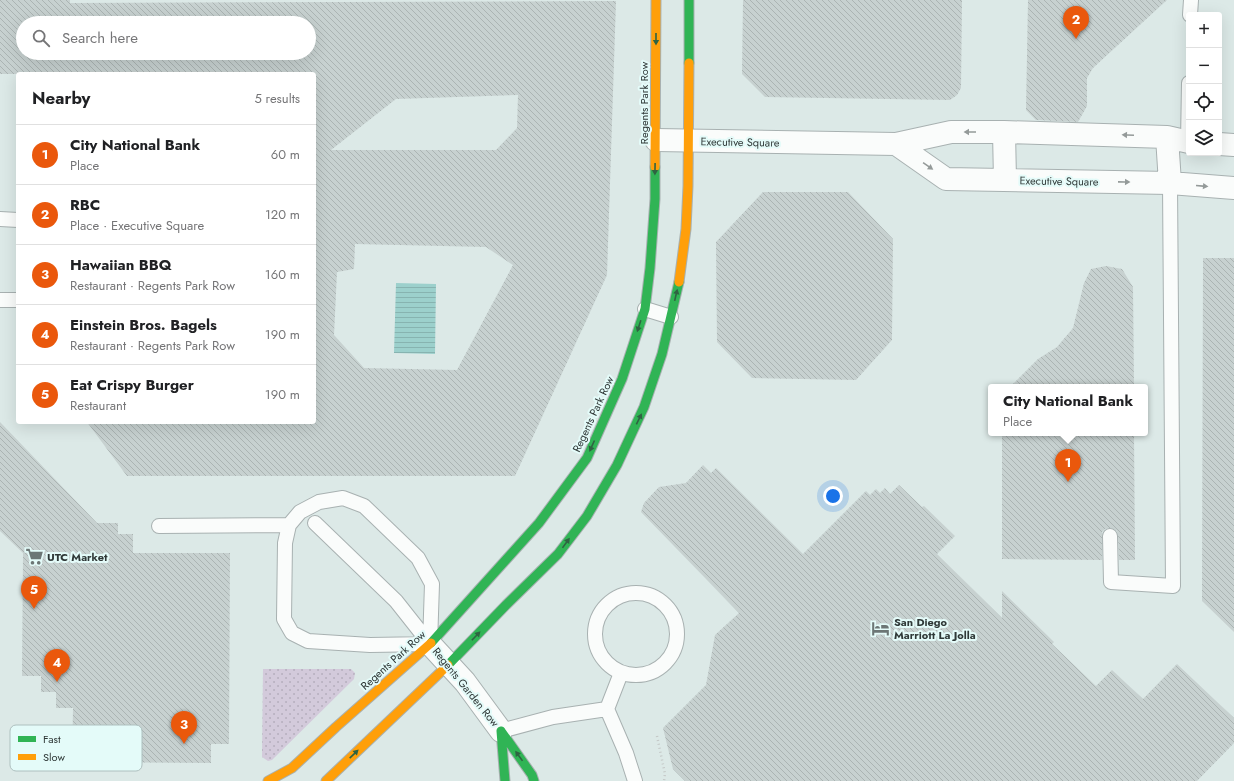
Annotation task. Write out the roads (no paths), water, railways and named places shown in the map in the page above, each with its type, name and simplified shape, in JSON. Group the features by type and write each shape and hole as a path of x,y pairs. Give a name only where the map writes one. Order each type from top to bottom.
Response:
{"street":[{"name":"Regents Park Row","path":"268,781 292,768 430,644 539,523 587,458 622,379 645,309 650,268 655,199 656,0"},
{"path":"326,781 449,664 558,554 587,516 617,465 644,407 662,354 672,317 681,274 686,229 688,186 689,0"},
{"name":"Executive Square","path":"656,140 896,144 951,132 1004,132 1167,136 1186,141"},
{"path":"1004,132 1005,180"},
{"path":"1167,136 1170,183"},
{"name":"Executive Square","path":"896,144 946,179 1170,183 1234,188"},
{"path":"1222,144 1234,145"},
{"name":"Regents Garden Row","path":"430,644 465,682 501,731"},
{"path":"501,731 505,781"},
{"path":"501,731 532,774 534,781"}],"lane":[{"path":"1190,12 1191,0"},
{"path":"1188,120 1189,84"},
{"path":"1110,536 1111,582 1173,586 1170,183"},
{"path":"0,219 16,220"},
{"path":"0,300 16,300"},
{"path":"645,309 672,317"},
{"path":"343,498 364,506 418,558 432,584 430,644 370,644 308,641 292,633 284,619 285,543 289,526 300,512 319,502 343,498"},
{"path":"315,523 396,601 430,644"},
{"path":"159,526 289,526"},
{"path":"639,592 658,598 669,608 677,624 678,638 673,654 664,665 651,672 631,675 621,672 609,665 597,649 595,625 601,611 611,600 624,594 639,592"},
{"path":"621,672 607,709 636,781"},
{"path":"501,731 553,717 607,709"}],"water":[{"path":"396,283 436,284 435,354 394,353"}],"place":[{"name":"RBC","path":"1076,39"},
{"name":"City National Bank","path":"1068,482"},
{"name":"UTC Market","path":"34,557"},
{"name":"Eat Crispy Burger","path":"34,609"},
{"name":"San Diego Marriott La Jolla","path":"881,628"},
{"name":"Einstein Bros. Bagels","path":"57,682"},
{"name":"Hawaiian BBQ","path":"184,744"}]}
